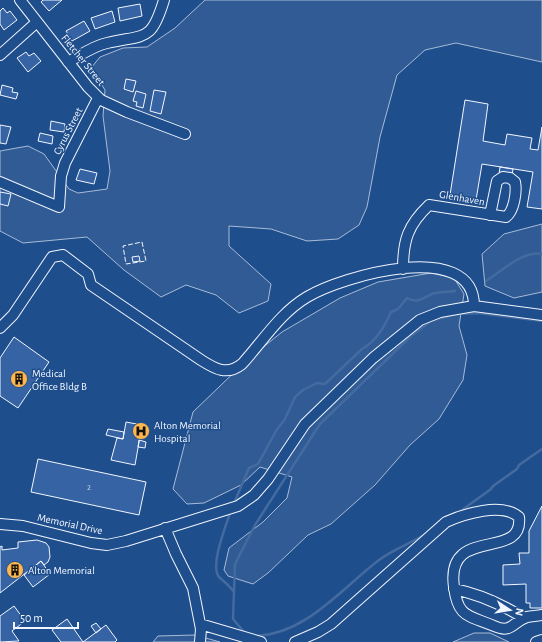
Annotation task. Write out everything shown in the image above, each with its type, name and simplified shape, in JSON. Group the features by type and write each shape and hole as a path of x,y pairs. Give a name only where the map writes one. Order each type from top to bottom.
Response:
{"street":[{"name":"Fletcher Street","path":"20,0 98,98 107,104 186,134"},
{"path":"68,62 98,46 136,39 149,33 154,27 164,0"},
{"path":"0,55 37,22"},
{"name":"Cyrus Street","path":"0,182 59,207 61,176 71,148 98,98"},
{"name":"Glenhaven","path":"403,269 404,247 408,232 416,219 429,205 490,215"},
{"path":"0,328 13,315 52,257 63,255 88,274 91,284 201,360 218,370 226,371 236,370 291,308 308,296 355,277 403,269 427,268 457,273 466,280 472,289 474,306"},
{"name":"Memorial Drive","path":"0,524 24,526 91,543 107,545 238,506 254,495 268,479 305,424 396,338 420,320 440,312 474,306 542,315"},
{"path":"295,642 318,632 331,624 446,522 461,515 486,511 501,511 515,514 519,517 519,523 516,531 508,538 474,548 459,555 452,569 458,607 464,613 500,628 511,627 524,618 542,615"},
{"path":"165,528 176,554 194,588 200,624 200,642"},
{"path":"454,589 466,591 509,609 524,618"},
{"path":"200,624 259,642"},
{"path":"536,642 542,640"}],"shaded area":[{"path":"205,0 542,0 542,62 456,43 425,50 397,75 380,137 367,207 359,225 338,239 307,241 271,229 229,226 229,246 271,284 268,301 239,313 216,295 186,285 161,297 124,270 87,237 23,243 0,231 0,151 28,146 44,154 69,189 78,193 107,189 110,171 103,116 105,90 91,68 100,57 123,48 147,47 175,28"},
{"path":"542,224 542,292 514,298 485,286 482,254 504,234"},
{"path":"431,273 454,278 464,294 459,326 467,355 463,380 439,419 410,445 375,485 331,524 308,535 268,573 253,584 228,576 224,570 229,548 263,522 287,498 292,477 260,467 241,485 204,503 187,504 173,489 193,412 246,361 282,332 340,298 378,282"},
{"path":"474,633 490,633 509,642 453,642"},
{"path":"195,635 220,642 153,642 158,636"}],"building":[{"path":"43,0 62,0 49,11 41,2"},
{"path":"140,4 142,16 120,21 118,8"},
{"path":"3,8 7,13 10,11 17,20 4,30 0,24 0,11"},
{"path":"112,11 115,22 95,29 91,18"},
{"path":"84,21 90,31 72,41 66,31"},
{"path":"26,52 29,56 34,53 41,61 28,72 17,58"},
{"path":"126,79 136,81 133,92 124,89"},
{"path":"2,85 13,88 12,92 18,93 16,99 0,95"},
{"path":"154,90 166,92 161,114 150,111"},
{"path":"136,91 146,94 143,108 136,106 137,102 133,101"},
{"path":"465,100 488,104 483,141 505,145 507,134 532,138 530,149 538,150 542,127 542,209 527,207 533,172 482,164 476,200 450,195"},
{"path":"51,121 65,124 64,132 50,130"},
{"path":"0,125 11,127 6,144 0,143"},
{"path":"40,133 53,136 52,144 38,141"},
{"path":"500,167 513,169 511,183 498,181"},
{"path":"80,169 97,173 94,184 76,180"},
{"path":"0,192 11,194 8,206 0,204"},
{"path":"139,256 140,261 133,262 132,257"},
{"name":"Medical Office Bldg B","path":"14,337 49,362 18,408 0,396 0,358"},
{"path":"126,422 142,425 135,465 111,460 117,438 123,439"},
{"path":"108,429 124,432 123,439 106,435"},
{"path":"139,440 146,442 145,448 138,447"},
{"path":"38,459 146,482 139,515 31,492"},
{"path":"542,506 542,608 530,608 530,603 526,603 526,584 503,585 503,565 520,564 519,553 529,553 529,531"},
{"name":"Alton Memorial","path":"37,540 46,543 49,547 50,557 48,562 44,565 41,561 0,593 0,547 2,546 2,550 18,548 18,542"},
{"path":"41,561 50,574 33,587 24,575"},
{"name":"Alton Memorial","path":"14,606 25,621 12,631 19,641 0,642 0,616"},
{"path":"67,619 83,642 61,642 52,630"},
{"path":"96,623 101,629 96,633 91,626"},
{"path":"106,625 117,640 115,642 83,642"}],"waterway":[{"path":"486,281 520,258 527,255 542,254"},
{"path":"235,501 249,468 258,464 276,431 285,419 295,397 303,390 317,383 325,384 375,338 383,328 391,312 398,309 407,298 417,300 423,299 434,293 455,291"},
{"path":"457,314 478,313 542,321"},
{"path":"244,632 233,619 235,564 255,525 320,424 411,336 431,321 452,315"},
{"path":"458,513 517,469 519,465 542,449"},
{"path":"229,516 219,547 216,565 219,577 234,592"},
{"path":"256,636 274,633 307,619 384,556 427,533"}],"fence":[{"path":"142,242 146,261 126,264 123,246 142,242"}],"place":[{"name":"Medical Office Bldg B","path":"19,379"},
{"name":"Alton Memorial Hospital","path":"141,431"},
{"name":"Alton Memorial","path":"15,570"}]}
